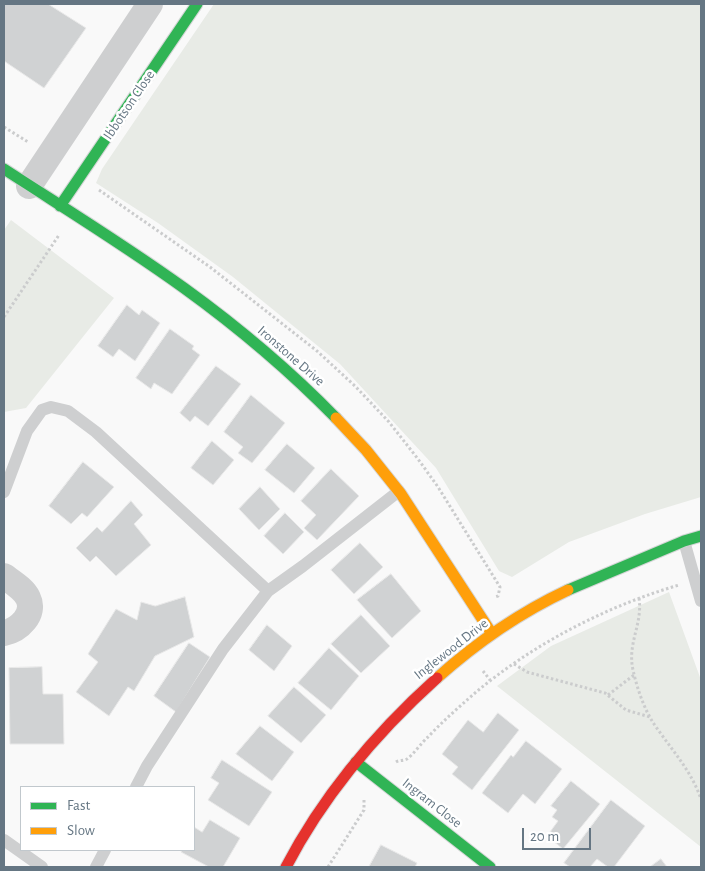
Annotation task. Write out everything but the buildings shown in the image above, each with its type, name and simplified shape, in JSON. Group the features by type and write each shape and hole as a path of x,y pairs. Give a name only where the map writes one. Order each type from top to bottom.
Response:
{"street":[{"path":"29,186 150,4"},
{"name":"Ibbotson Close","path":"60,206 197,4"},
{"name":"Ironstone Drive","path":"4,169 199,300 234,327 326,407 367,451 399,491 492,634"},
{"name":"Inglewood Drive","path":"286,867 324,803 356,762 409,702 451,665 492,634 564,592 701,536"},
{"path":"4,576 22,590 28,598 30,608 20,625 4,633"},
{"name":"Ingram Close","path":"356,762 487,866"}],"lane":[{"path":"4,492 27,431 42,410 51,407 68,410 96,432 268,591"},
{"path":"137,786 147,766 222,649 268,591 399,491"},
{"path":"684,542 701,601"},
{"path":"4,840 42,867"},
{"path":"96,867 104,851"}],"path":[{"path":"4,127 33,145"},
{"path":"4,318 62,231"},
{"path":"397,761 407,759 474,693 514,664 556,638 604,613 639,598 695,580"},
{"path":"639,598 640,614 630,652 634,676 650,717 688,770 697,786 701,799"},
{"path":"514,664 527,672 605,693 626,710 650,717"},
{"path":"608,695 634,676"},
{"path":"328,867 364,810 364,799"}],"shaded area":[{"path":"214,4 701,4 701,497 645,514 569,542 512,577 499,571 436,468 340,364 233,277 158,223 96,183 102,169"},
{"path":"11,220 114,298 26,408 4,412 4,230"},
{"path":"669,592 701,680 701,847 497,686 551,646"}],"traffic: fast":[{"path":"60,206 197,4"},
{"path":"4,169 95,227 184,288 282,366 336,418"},
{"path":"568,590 684,541 701,536"},
{"path":"356,762 490,867"}],"traffic: slow":[{"path":"336,418 366,450 401,494 492,634"},
{"path":"437,678 500,629 533,608 568,590"}],"traffic: jam":[{"path":"286,867 317,815 353,766 393,720 437,678"}]}
